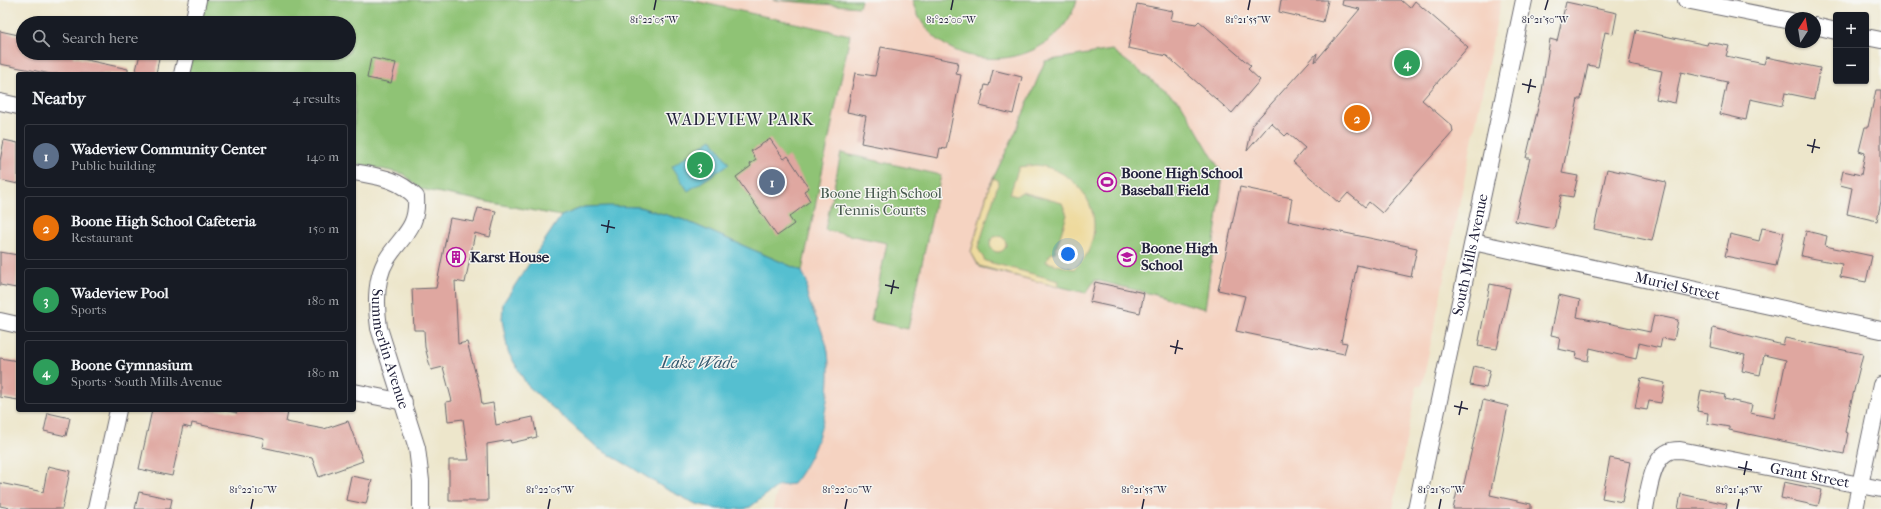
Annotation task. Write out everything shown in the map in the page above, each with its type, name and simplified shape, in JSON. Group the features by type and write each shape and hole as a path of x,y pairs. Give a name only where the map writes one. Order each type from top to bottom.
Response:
{"street":[{"path":"195,16 198,0"},
{"name":"South Mills Avenue","path":"1416,509 1524,0"},
{"path":"1686,0 1785,20"},
{"path":"1821,27 1833,30"},
{"path":"1869,38 1881,40"},
{"path":"182,72 185,60"},
{"path":"0,102 16,106"},
{"name":"Summerlin Avenue","path":"356,172 390,179 405,186 416,197 417,211 414,222 386,260 380,276 377,313 380,328 417,448 421,481 420,509"},
{"name":"Muriel Street","path":"1473,242 1881,330"},
{"path":"0,321 16,325"},
{"path":"1855,509 1881,385"},
{"path":"356,392 404,402"},
{"path":"96,509 118,412"},
{"name":"Grant Street","path":"1644,509 1654,470 1659,459 1667,452 1680,450 1881,489"}],"shaded area":[{"name":"Boone High School","path":"690,0 1501,0 1422,386 1417,385 1393,509 773,509 778,486 793,484 800,475 821,431 827,406 828,350 807,293 807,282 802,271 850,36"}],"green space":[{"name":"WADEVIEW PARK","path":"203,0 690,0 850,35 802,271 684,220 639,207 584,207 561,216 420,189 404,174 356,163 356,72 188,72 191,60 356,60 356,16 200,16"},
{"path":"773,0 861,0 859,7"},
{"path":"912,0 1077,0 1064,25 1045,44 1020,55 994,58 968,55 944,44 924,26"},
{"name":"Boone High School Baseball Field","path":"1112,50 1181,103 1223,175 1205,309 1095,280 1086,293 979,267 971,252 989,187 1016,131 1045,61"},
{"name":"Boone High School Tennis Courts","path":"841,153 941,175 908,329 871,321 887,243 825,230"}],"sand":[{"path":"1036,165 1050,168 1074,182 1083,192 1089,203 1093,216 1094,230 1091,244 1085,258 1074,269 1046,262 1050,254 1055,252 1067,215 1062,203 1022,192 1016,196 1010,194 1019,167"},
{"path":"994,178 999,181 978,248 985,261 1059,281 1058,287 979,266 971,252 989,187"},
{"path":"995,236 1001,236 1006,241 1004,250 1001,252 995,252 990,247 990,241"}],"water":[{"path":"712,139 729,164 688,191 672,166"},
{"name":"Lake Wade","path":"584,207 639,207 684,220 802,271 807,282 809,301 828,352 829,386 827,404 818,439 803,470 793,484 778,486 750,507 744,509 718,509 696,504 664,488 599,449 527,385 508,352 502,320 503,303 561,216"}],"building":[{"path":"1281,0 1328,0 1323,22 1279,12"},
{"path":"1343,0 1401,0 1410,8 1415,1 1468,47 1422,100 1452,126 1453,132 1382,213 1369,202 1365,207 1348,193 1339,203 1293,162 1305,148 1288,133 1285,136 1271,123 1247,151 1253,124 1317,53 1315,62 1360,9 1342,5"},
{"path":"1566,2 1617,13 1613,34 1605,32 1598,67 1588,65 1581,99 1578,99 1562,173 1578,176 1573,197 1561,195 1554,229 1515,221 1530,158 1526,158 1542,91 1550,39 1557,41"},
{"path":"1137,4 1173,11 1171,20 1196,24 1199,21 1251,66 1248,69 1260,80 1232,113 1167,56 1128,48"},
{"path":"1636,30 1707,45 1708,42 1729,46 1726,56 1764,64 1766,57 1820,68 1814,99 1785,93 1782,106 1750,99 1746,120 1720,114 1727,82 1681,72 1675,103 1656,99 1662,71 1629,64"},
{"path":"0,31 16,34 16,60 87,60 128,69 128,72 41,72 0,64"},
{"path":"881,47 958,62 956,74 961,75 946,149 940,148 938,158 861,143 866,116 847,112 855,73 875,76"},
{"path":"371,58 396,63 391,83 367,78"},
{"path":"138,60 159,60 156,72 136,72"},
{"path":"993,70 1022,77 1013,114 980,106 985,85 989,86"},
{"path":"1876,90 1881,90 1881,201 1877,221 1847,214 1852,188 1840,185 1843,171 1861,175 1865,153 1859,151 1865,127 1868,127"},
{"path":"770,139 784,159 788,156 809,188 804,191 810,201 789,217 794,224 777,236 736,177 751,166 750,164 756,160 751,151"},
{"path":"4,140 16,143 16,184 0,180 0,161"},
{"path":"1607,169 1666,182 1652,241 1594,229"},
{"path":"1240,187 1292,198 1288,221 1417,248 1411,277 1357,265 1341,342 1347,343 1344,354 1236,331 1245,296 1218,290"},
{"path":"478,208 496,211 490,237 475,233 465,283 455,281 458,344 467,342 480,390 482,405 493,403 496,425 533,417 537,437 511,443 510,440 487,444 488,501 449,501 449,460 469,460 463,419 448,421 446,402 452,401 443,367 431,370 425,347 424,330 414,330 412,289 436,288 450,218 474,222"},
{"path":"1762,228 1784,232 1776,266 1725,256 1730,234 1759,241"},
{"path":"1806,231 1827,236 1825,246 1872,256 1866,282 1840,277 1842,264 1801,256"},
{"path":"0,252 16,255 16,288 0,285"},
{"path":"1095,282 1144,293 1140,313 1090,302"},
{"path":"1490,284 1510,288 1497,349 1478,346"},
{"path":"1559,295 1580,300 1577,317 1650,332 1654,315 1678,320 1674,340 1662,338 1660,348 1639,343 1636,359 1590,348 1588,361 1576,358 1577,353 1558,349 1560,337 1551,335"},
{"path":"1713,328 1783,345 1785,338 1863,354 1845,432 1848,433 1844,454 1729,430 1729,427 1707,423 1708,413 1697,411 1701,390 1725,395 1724,399 1752,405 1750,413 1774,418 1786,360 1764,355 1760,375 1742,371 1745,355 1710,347"},
{"path":"0,358 16,361 16,400 0,397"},
{"path":"1474,366 1490,370 1486,388 1470,385"},
{"path":"1641,378 1665,383 1661,403 1649,401 1647,410 1635,408"},
{"path":"1483,400 1508,406 1490,495 1531,504 1531,509 1453,509 1458,487 1463,488"},
{"path":"152,412 288,412 286,422 324,429 348,421 363,461 319,477 312,458 262,447 264,438 192,423 191,428 183,426 172,476 139,469"},
{"path":"48,413 70,418 66,436 44,431"},
{"path":"1610,458 1630,462 1622,502 1602,498"},
{"path":"48,466 70,471 62,509 15,509 0,506 0,483 43,492"},
{"path":"351,476 372,480 366,504 346,500"},
{"path":"1784,482 1822,490 1818,506 1781,498"},
{"path":"139,492 172,499 170,509 135,509"},
{"path":"1681,494 1727,504 1726,509 1678,509"}],"place":[{"name":"Boone Gymnasium","path":"1407,63"},
{"name":"Boone High School Cafeteria","path":"1357,118"},
{"name":"Wadeview Pool","path":"700,165"},
{"name":"Wadeview Community Center","path":"772,182"},
{"name":"Boone High School Baseball Field","path":"1107,182"},
{"name":"Karst House","path":"456,257"},
{"name":"Boone High School","path":"1127,257"}],"district":[{"name":"WADEVIEW PARK","path":"740,119"}]}
